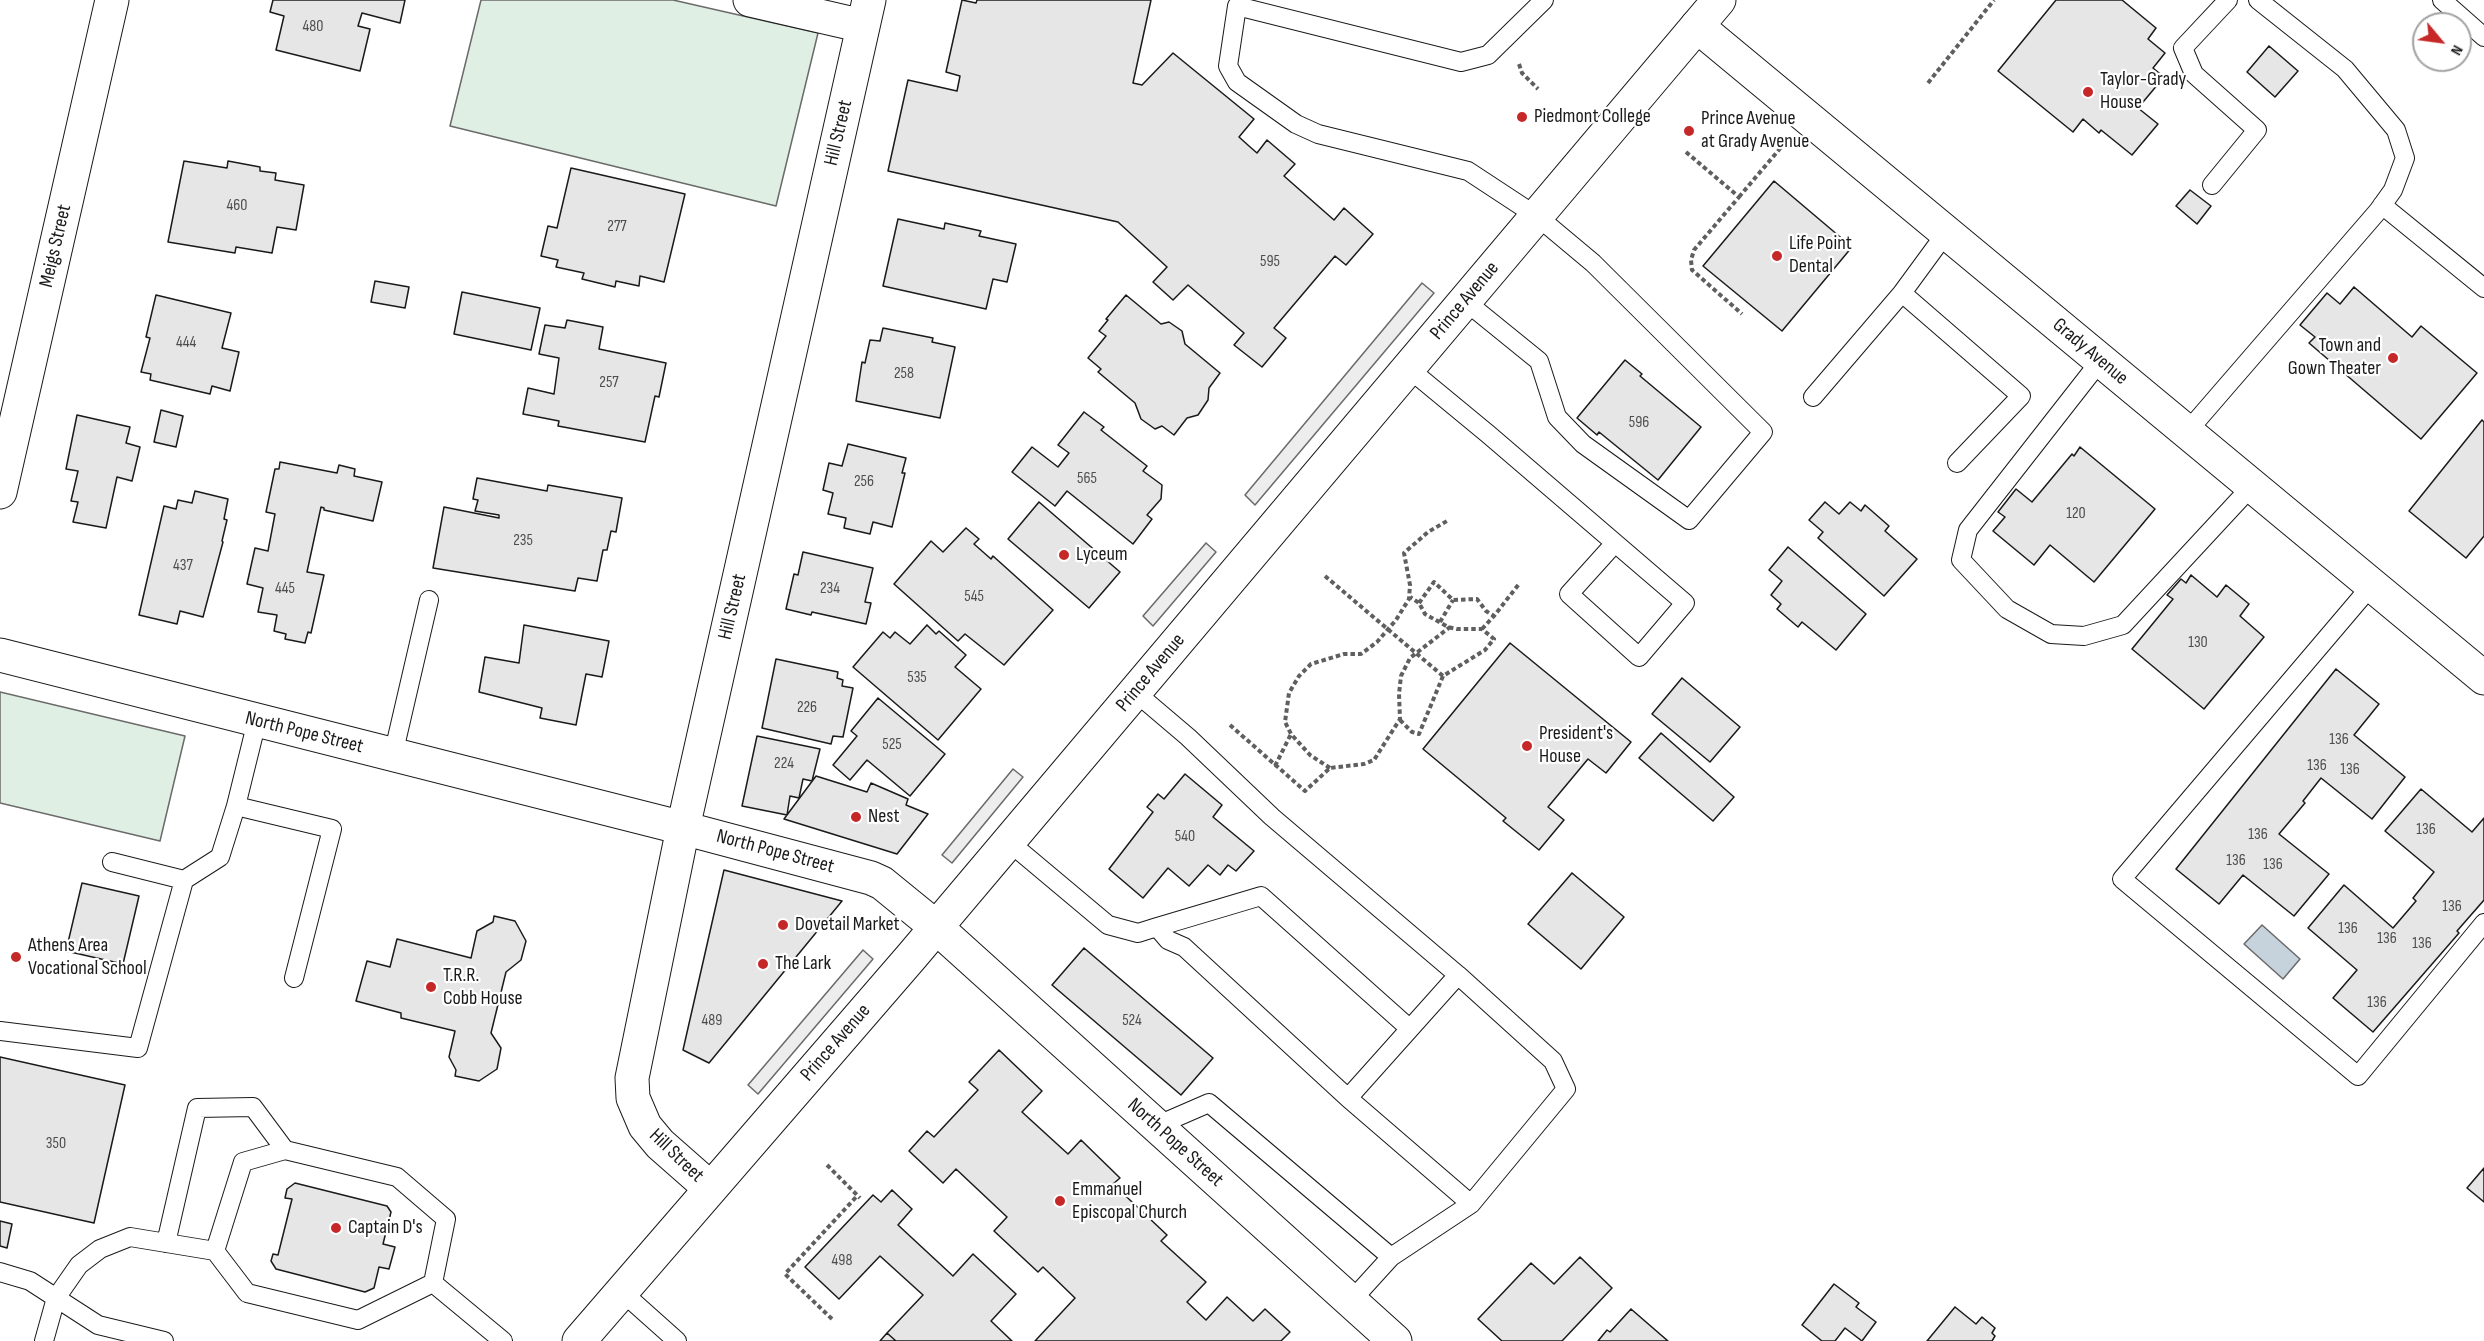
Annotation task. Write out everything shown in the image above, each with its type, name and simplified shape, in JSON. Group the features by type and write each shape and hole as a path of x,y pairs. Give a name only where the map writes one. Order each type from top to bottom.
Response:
{"street":[{"name":"Meigs Street","path":"0,492 112,0"},
{"path":"750,0 866,13"},
{"name":"Prince Avenue","path":"579,1341 936,927 1719,0"},
{"name":"Hill Street","path":"710,1188 660,1144 645,1126 633,1098 632,1078 683,828 866,13"},
{"name":"Grady Avenue","path":"1697,26 2371,586 2479,664"},
{"name":"North Pope Street","path":"0,655 683,828 871,878 882,883 936,927 1395,1341"}],"lane":[{"path":"1466,301 1539,361 1557,417 1582,444 1689,520 1763,432 1593,263 1538,217 1468,171 1318,134 1282,115 1237,82 1228,66 1238,3 1461,62 1488,55 1544,0"},
{"path":"2212,184 2257,129 2194,74 2183,48 2228,0"},
{"path":"2186,434 2382,205 2393,190 2405,158 2396,130 2345,69 2258,0"},
{"path":"2442,0 2484,37"},
{"path":"2382,205 2484,288"},
{"path":"1813,397 1902,292 1946,233"},
{"path":"1902,292 2021,396 1957,463"},
{"path":"2101,360 1968,530 1961,560 2007,609 2051,634 2084,636 2123,625 2251,487"},
{"path":"1408,368 1615,543 1685,603 1639,657 1569,594 1615,543"},
{"path":"2371,586 2122,879 2358,1076 2484,923"},
{"path":"393,755 429,600"},
{"path":"1135,692 1188,737 1272,817 1458,975 1553,1061 1566,1089 1471,1204 1391,1257 1351,1301"},
{"path":"0,1031 138,1048 184,880 220,857 236,807 257,721"},
{"path":"236,807 332,830 294,978"},
{"path":"1008,842 1108,925 1138,933 1261,896 1409,1028"},
{"path":"112,862 184,880"},
{"path":"1157,927 1168,940 1184,947 1348,1098 1471,1204"},
{"path":"1348,1098 1458,975"},
{"path":"1156,1126 1209,1103 1391,1257"},
{"path":"166,1243 197,1108 252,1107 285,1150"},
{"path":"214,1251 243,1162 285,1150 397,1177 446,1219 434,1283"},
{"path":"44,1341 56,1298 79,1265 100,1249 130,1237 214,1251 247,1293 358,1320 434,1283"},
{"path":"0,1272 30,1281 98,1325 164,1341"},
{"path":"434,1283 503,1341"},
{"path":"621,1291 678,1341"}],"path":[{"path":"1928,82 1994,0"},
{"path":"1515,55 1522,73 1538,89"},
{"path":"1742,314 1692,270 1691,260 1694,250 1786,142"},
{"path":"1686,152 1739,197"},
{"path":"1330,768 1310,755 1291,734 1286,722 1289,693 1299,676 1311,664 1344,654 1361,654 1377,642 1396,620 1410,597 1404,553 1428,532 1447,521"},
{"path":"1325,576 1443,676"},
{"path":"1419,603 1434,582 1454,600 1477,599 1486,611 1494,616"},
{"path":"1482,628 1519,584"},
{"path":"1400,719 1412,732 1419,734 1443,676 1485,650 1494,639 1482,628 1450,627 1440,622 1425,614 1419,603 1410,597"},
{"path":"1440,622 1454,600"},
{"path":"1230,725 1305,791 1330,768 1364,764 1374,760 1400,719 1401,676 1410,658 1450,627"},
{"path":"1275,766 1291,734"},
{"path":"827,1165 858,1197 785,1274 832,1318"}],"green space":[{"path":"481,0 673,0 818,33 776,206 450,126"},
{"path":"0,692 185,736 160,841 0,803"}],"shaded area":[{"path":"1422,283 1434,293 1255,505 1245,495"},
{"path":"1206,543 1216,552 1153,626 1143,616"},
{"path":"1013,769 1023,777 952,863 942,855"},
{"path":"2262,925 2300,959 2283,979 2244,944"},
{"path":"863,950 873,959 758,1094 748,1085"}],"building":[{"path":"273,0 405,0 400,23 362,13 358,26 370,29 360,71 276,50 284,16 270,12"},
{"path":"962,0 976,3 977,0 1151,0 1133,83 1142,85 1173,53 1254,119 1239,137 1257,153 1267,140 1295,164 1284,176 1334,220 1344,208 1373,234 1346,265 1335,256 1274,328 1286,338 1262,367 1234,345 1244,333 1188,285 1173,300 1153,282 1167,267 1118,222 888,171 908,80 957,91 960,76 946,72"},
{"name":"Taylor-Grady House","path":"2056,0 2122,0 2156,28 2148,39 2165,53 2153,68 2164,77 2138,108 2158,124 2132,155 2101,130 2099,133 2083,119 2073,132 1998,71"},
{"path":"2269,46 2298,71 2275,97 2247,72"},
{"path":"184,161 227,168 228,161 260,167 260,171 276,173 275,180 304,185 296,230 277,227 272,253 236,247 235,253 168,242"},
{"path":"571,168 685,194 664,282 640,276 639,286 616,281 615,287 582,279 584,273 556,267 558,260 541,256 548,226 557,228"},
{"name":"Life Point Dental","path":"1774,181 1852,247 1782,331 1703,266"},
{"path":"2190,190 2211,206 2197,224 2176,206"},
{"path":"898,219 944,229 945,223 981,231 979,236 1016,244 1007,282 993,279 986,309 883,286"},
{"path":"375,281 409,287 405,308 371,302"},
{"name":"Town and Gown Theater","path":"2354,287 2412,337 2421,326 2477,373 2421,439 2309,343 2315,337 2300,325 2327,293 2340,304"},
{"path":"462,292 540,308 531,350 454,334"},
{"path":"156,295 231,313 222,348 239,352 230,391 212,386 210,394 150,380 151,374 141,372 150,338 146,337"},
{"path":"1126,295 1161,324 1169,322 1182,331 1185,344 1220,373 1209,388 1208,400 1198,415 1187,418 1174,435 1162,426 1155,429 1141,419 1135,403 1098,372 1101,369 1088,358 1106,336 1099,331 1108,320 1106,319"},
{"path":"567,320 603,327 599,349 666,363 659,397 655,396 645,442 558,426 559,421 523,414 528,388 554,394 559,358 539,354 545,325 565,328"},
{"path":"883,328 933,338 932,342 955,347 940,418 856,401 862,362 865,363 870,340 880,341"},
{"path":"1625,360 1642,374 1640,376 1701,427 1658,480 1599,432 1597,435 1577,418"},
{"path":"161,410 183,416 176,447 154,442"},
{"path":"1084,412 1104,427 1101,430 1147,466 1143,471 1162,485 1161,499 1147,515 1152,519 1133,544 1067,491 1055,506 1012,472 1032,447 1058,467 1069,453 1058,445"},
{"path":"77,415 130,427 126,443 140,447 132,481 117,477 106,528 73,522 78,502 71,501 78,471 66,469"},
{"path":"2482,420 2484,422 2484,536 2466,558 2409,511"},
{"path":"848,444 906,458 902,473 905,473 892,527 873,522 870,534 844,528 846,518 828,514 833,493 823,490 829,463 842,466"},
{"path":"2080,447 2155,509 2094,582 2050,545 2034,565 1993,531 2005,517 1998,512 2016,489 2032,502"},
{"path":"280,462 337,473 339,465 355,469 354,476 382,482 373,521 324,510 321,507 307,572 324,575 311,633 308,632 305,643 285,639 286,634 274,631 277,615 258,612 263,588 247,584 255,548 268,551 275,514 266,512 275,469 279,469"},
{"path":"477,478 547,491 548,485 622,498 616,532 611,531 607,550 603,550 597,581 578,578 575,591 433,568 444,507 499,518 499,515 475,511 478,500 473,499"},
{"path":"195,491 228,499 223,542 203,617 180,611 177,624 139,615 164,506 176,509 178,500 192,503"},
{"name":"Lyceum","path":"1039,502 1120,572 1089,608 1008,539"},
{"path":"1825,502 1839,514 1850,502 1861,511 1865,505 1889,526 1885,531 1917,559 1884,596 1818,538 1823,532 1809,520"},
{"path":"966,528 979,539 974,544 991,559 993,556 1053,610 1004,665 965,634 958,641 894,584 931,541 943,552"},
{"path":"1788,547 1866,614 1836,650 1802,622 1798,627 1777,609 1781,604 1771,595 1782,581 1769,570"},
{"path":"803,552 873,568 865,602 871,603 866,624 812,612 811,615 786,609 794,574 798,575"},
{"path":"2191,575 2217,597 2226,585 2249,604 2240,616 2264,637 2204,709 2132,649 2173,599 2167,595 2181,579 2186,583"},
{"path":"524,625 609,641 602,677 586,674 576,725 540,718 542,708 479,692 485,657 519,663"},
{"path":"927,625 936,634 939,631 966,655 955,667 981,689 938,740 853,667 883,632 890,638 895,632 910,644"},
{"name":"President's House","path":"1510,643 1631,742 1606,773 1588,759 1548,807 1564,820 1539,850 1503,821 1506,818 1423,749"},
{"path":"776,659 838,672 837,678 843,680 842,686 853,688 843,737 833,736 831,744 762,728"},
{"path":"2336,669 2379,704 2354,735 2405,777 2372,819 2321,778 2303,801 2305,803 2279,834 2329,874 2294,916 2243,875 2219,904 2176,869"},
{"path":"1682,678 1740,727 1710,762 1652,714"},
{"path":"878,698 945,754 910,796 867,760 850,780 833,765 857,736 851,731"},
{"path":"1661,733 1734,797 1713,821 1639,758"},
{"path":"757,736 820,749 812,781 803,779 799,798 790,796 787,815 742,806"},
{"path":"1185,774 1222,805 1213,817 1254,851 1236,871 1228,865 1220,875 1208,865 1189,886 1168,868 1143,898 1109,869 1153,812 1147,807 1158,794 1164,799"},
{"name":"Nest","path":"816,776 867,792 871,783 908,799 906,805 928,814 897,854 784,819"},
{"path":"2421,789 2472,832 2484,818 2484,900 2457,931 2459,933 2373,1032 2333,998 2357,970 2308,928 2344,885 2393,928 2416,901 2413,898 2434,872 2385,831"},
{"path":"724,870 842,901 709,1063 683,1050"},
{"path":"1572,873 1624,917 1581,969 1528,924"},
{"path":"82,883 139,896 123,964 66,951"},
{"name":"T.R.R. Cobb House","path":"494,916 515,921 526,941 521,960 506,972 491,1033 501,1048 497,1069 479,1081 455,1076 456,1070 449,1057 455,1031 401,1018 401,1013 356,1001 367,961 390,967 397,939 471,958 477,931 493,922"},
{"path":"1084,948 1213,1058 1181,1095 1052,985"},
{"name":"Emmanuel Episcopal Church","path":"999,1050 1042,1091 1022,1112 1068,1154 1081,1140 1120,1178 1113,1184 1167,1235 1161,1241 1206,1282 1187,1302 1206,1320 1227,1297 1253,1321 1265,1309 1290,1332 1281,1341 1035,1341 1075,1298 1043,1267 1038,1272 994,1231 1007,1217 956,1169 943,1183 909,1151 927,1131 934,1137 978,1090 969,1082"},
{"path":"0,1057 125,1085 94,1223 0,1202"},
{"path":"2484,1168 2484,1202 2467,1188"},
{"name":"Captain D's","path":"295,1183 387,1206 391,1212 383,1244 395,1247 389,1269 379,1267 374,1288 365,1292 276,1269 271,1261 273,1254 278,1255 292,1199 285,1198 287,1189"},
{"path":"892,1190 912,1209 898,1225 953,1276 973,1254 1016,1294 991,1321 1012,1341 896,1341 887,1333 923,1295 880,1256 839,1299 805,1267 873,1195 881,1202"},
{"path":"0,1221 12,1224 7,1248 0,1246"},
{"path":"1580,1257 1612,1288 1562,1341 1502,1341 1478,1319 1531,1263 1554,1284"},
{"path":"1834,1284 1859,1303 1856,1307 1876,1322 1862,1341 1845,1328 1835,1341 1822,1341 1802,1325"},
{"path":"1955,1307 1976,1324 1982,1317 1995,1328 1992,1341 1927,1341"},
{"path":"1631,1309 1668,1341 1598,1341 1607,1330 1610,1332"},
{"path":"887,1333 896,1341 880,1341"}],"place":[{"name":"Taylor-Grady House","path":"2088,92"},
{"name":"Piedmont College","path":"1522,117"},
{"name":"Prince Avenue at Grady Avenue","path":"1689,131"},
{"name":"Life Point Dental","path":"1777,256"},
{"name":"Town and Gown Theater","path":"2393,358"},
{"name":"Lyceum","path":"1064,555"},
{"name":"President's House","path":"1527,746"},
{"name":"Nest","path":"856,817"},
{"name":"Dovetail Market","path":"783,925"},
{"name":"Athens Area Vocational School","path":"16,957"},
{"name":"The Lark","path":"763,964"},
{"name":"T.R.R. Cobb House","path":"431,987"},
{"name":"Emmanuel Episcopal Church","path":"1060,1201"},
{"name":"Captain D's","path":"336,1228"}]}
